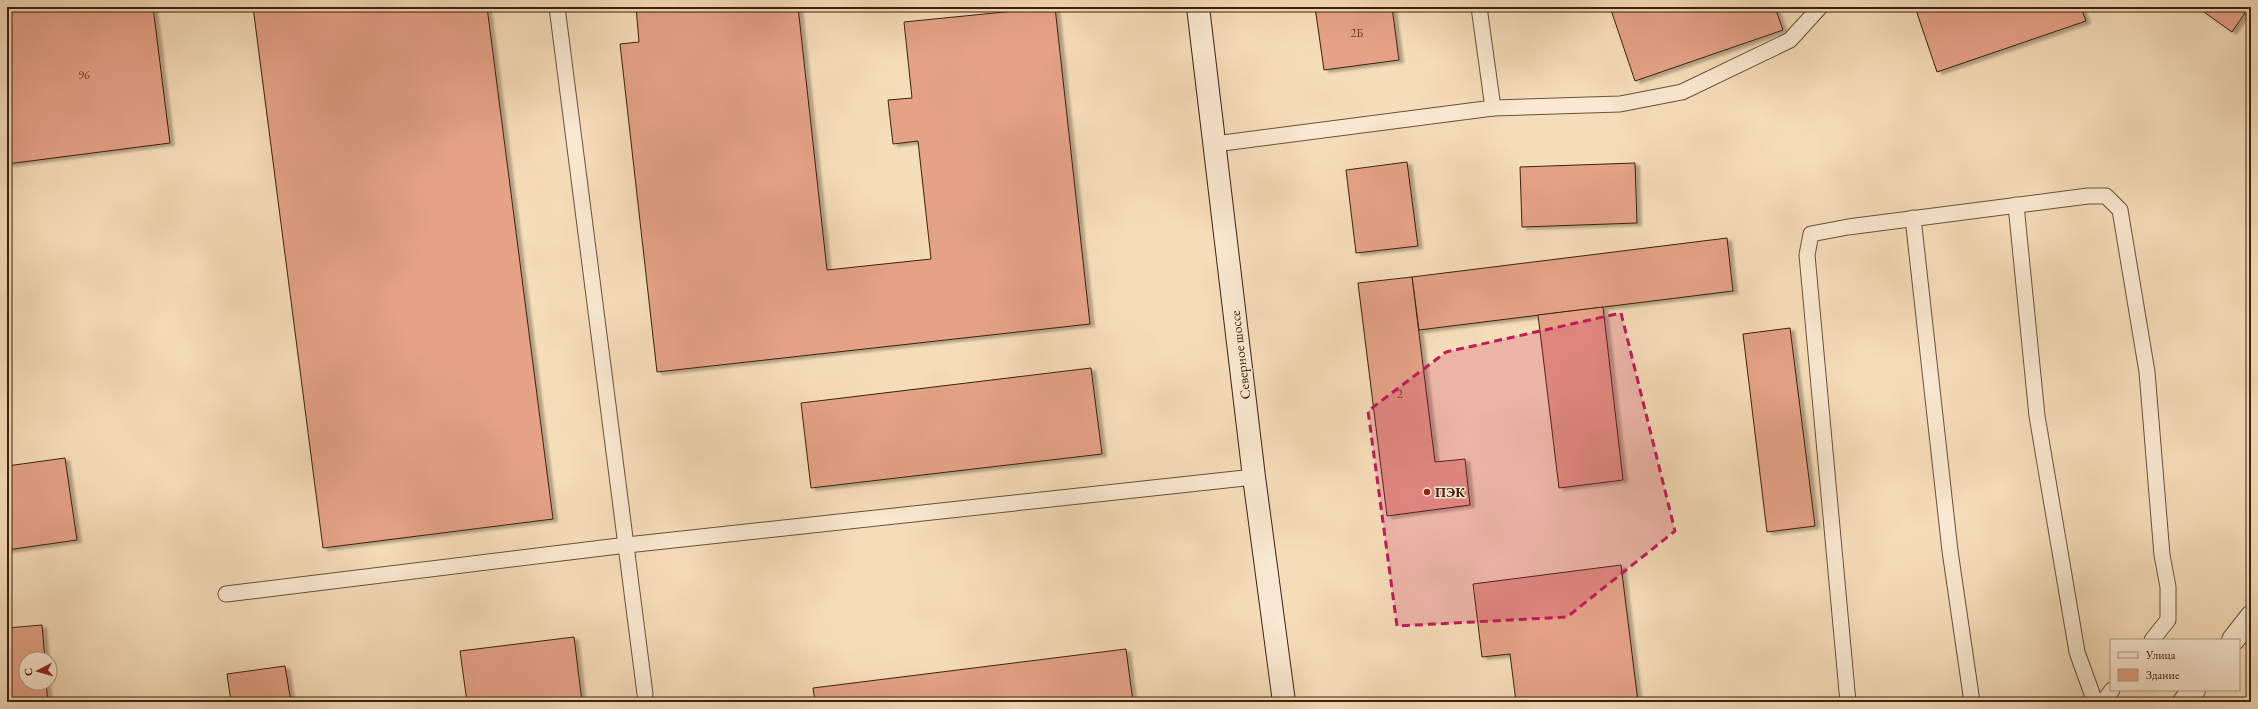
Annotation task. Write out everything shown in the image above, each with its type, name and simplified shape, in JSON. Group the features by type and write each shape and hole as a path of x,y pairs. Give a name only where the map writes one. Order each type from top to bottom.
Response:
{"main road":[{"name":"Северное шоссе","path":"1198,7 1254,477 1284,702"},
{"path":"2234,639 2251,617"},
{"path":"2184,702 2193,691"}],"lane":[{"path":"556,7 627,545 645,694"},
{"path":"1480,7 1492,108"},
{"path":"1215,144 1492,108 1620,104 1682,92 1790,40 1820,7"},
{"path":"1848,702 1808,255 1811,234 1848,226 2088,196 2106,196 2120,210 2147,372 2162,555 2168,587 2168,620 2153,639"},
{"path":"2016,205 2037,416 2077,652 2095,702"},
{"path":"1913,218 1950,551 1972,702"},
{"path":"226,594 627,545 1254,477"},
{"path":"2103,702 2111,691"}],"highlighted area":[{"path":"1621,313 1675,531 1567,617 1397,626 1368,411 1446,352"}],"building":[{"path":"7,7 153,7 170,143 7,164"},
{"path":"253,7 487,7 553,519 323,548"},
{"path":"636,7 798,7 827,270 931,259 918,141 893,144 888,100 912,98 904,22 1055,7 1090,324 657,372 620,44 639,42"},
{"path":"1315,7 1392,7 1399,60 1324,70"},
{"path":"1610,7 1775,7 1783,30 1635,81"},
{"path":"1915,7 2081,7 2086,21 1937,72"},
{"path":"2197,7 2249,7 2232,32"},
{"path":"1407,162 1418,246 1356,253 1346,170"},
{"path":"1635,163 1637,223 1522,227 1520,167"},
{"path":"1727,238 1733,291 1419,330 1412,277"},
{"path":"1412,277 1435,462 1465,459 1470,505 1387,516 1358,283"},
{"path":"1603,307 1623,480 1559,488 1538,315"},
{"path":"1790,328 1815,526 1767,532 1743,334"},
{"path":"1091,368 1102,454 811,488 801,403"},
{"path":"65,458 77,540 7,550 7,466"},
{"path":"1621,565 1638,702 1516,702 1510,654 1482,657 1473,584"},
{"path":"42,625 44,651 18,651 18,691 47,691 48,702 7,702 7,628"},
{"path":"574,637 582,702 467,702 460,651"},
{"path":"1126,649 1133,702 815,702 813,688"},
{"path":"285,666 291,702 231,702 227,674"}],"place":[{"name":"ПЭК","path":"1427,492"}]}
